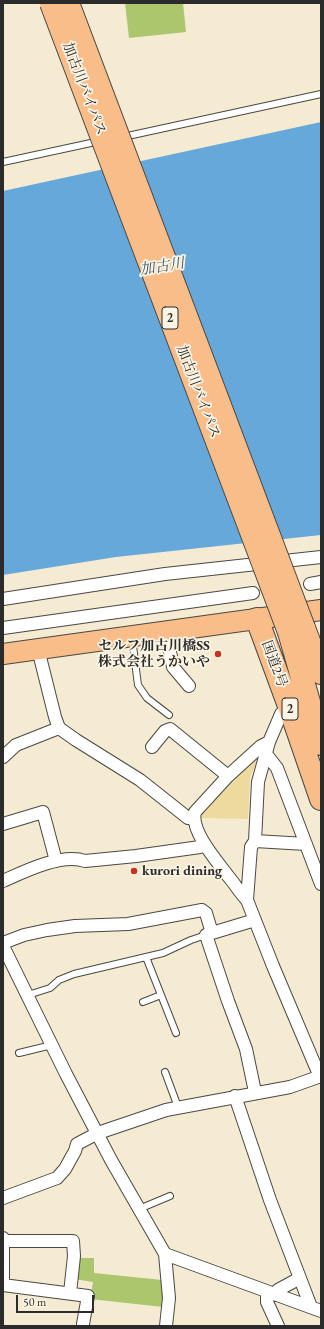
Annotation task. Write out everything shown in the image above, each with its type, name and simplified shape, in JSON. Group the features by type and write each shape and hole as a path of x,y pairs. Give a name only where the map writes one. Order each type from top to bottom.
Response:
{"highway":[{"name":"加古川バイパス","path":"51,3 296,630 321,673"},
{"name":"加古川バイパス","path":"68,3 296,630 321,714"},
{"name":"国道2号","path":"257,619 321,799"},
{"path":"296,630 321,656"},
{"path":"296,630 321,744"}],"main road":[{"path":"3,654 321,610"}],"street":[{"path":"3,599 165,574 321,557"},
{"path":"3,628 253,592"},
{"path":"166,631 173,667 189,686"},
{"path":"38,649 59,728 140,780 188,818 194,818"},
{"path":"247,900 251,847 255,841 258,782 268,748 281,714 289,706"},
{"path":"3,758 16,746 59,728"},
{"path":"152,747 165,732 170,729 228,776"},
{"path":"3,1198 57,1178 65,1169 75,1151 77,1144 98,1133 166,1110 255,1092 290,1087 321,1076 282,987 247,900 204,844 194,818 195,812 228,776 261,746 268,748 277,768 321,884"},
{"path":"3,824 43,812 56,861"},
{"path":"255,841 306,844"},
{"path":"3,881 31,869 56,861 79,859 86,861 136,856 200,846 204,844"},
{"path":"166,1326 168,1298 165,1254 112,1160 52,1045 3,944 24,935 47,930 75,926 128,924 202,910 206,913 209,934 222,986 246,1049 255,1092"},
{"path":"209,934 255,920"},
{"path":"235,1096 270,1200 300,1278 316,1309"},
{"path":"3,1279 3,1240 72,1241 74,1256 70,1293"},
{"path":"165,1254 316,1309"},
{"path":"278,1326 267,1302 271,1293 300,1278"},
{"path":"3,1285 88,1296 83,1324"}],"lane":[{"path":"3,162 321,94"},
{"path":"131,636 138,686 147,698 169,715"},
{"path":"28,995 50,988 59,980 74,974 163,953 191,940 209,934"},
{"path":"146,957 176,1033"},
{"path":"143,1002 161,995"},
{"path":"19,1054 52,1045"},
{"path":"165,1072 178,1107"},
{"path":"139,1209 170,1196"}],"green space":[{"path":"125,3 183,3 186,32 129,38"},
{"path":"76,1258 94,1258 94,1273 162,1280 163,1307 90,1299 93,1282 74,1279"}],"sand":[{"path":"260,753 250,778 248,819 201,818 202,810"}],"water":[{"name":"加古川","path":"321,122 321,535 116,557 3,575 3,191"}],"place":[{"name":"セルフ加古川橋SS 株式会社うかいや","path":"218,654"},
{"name":"kurori dining","path":"134,871"}]}
